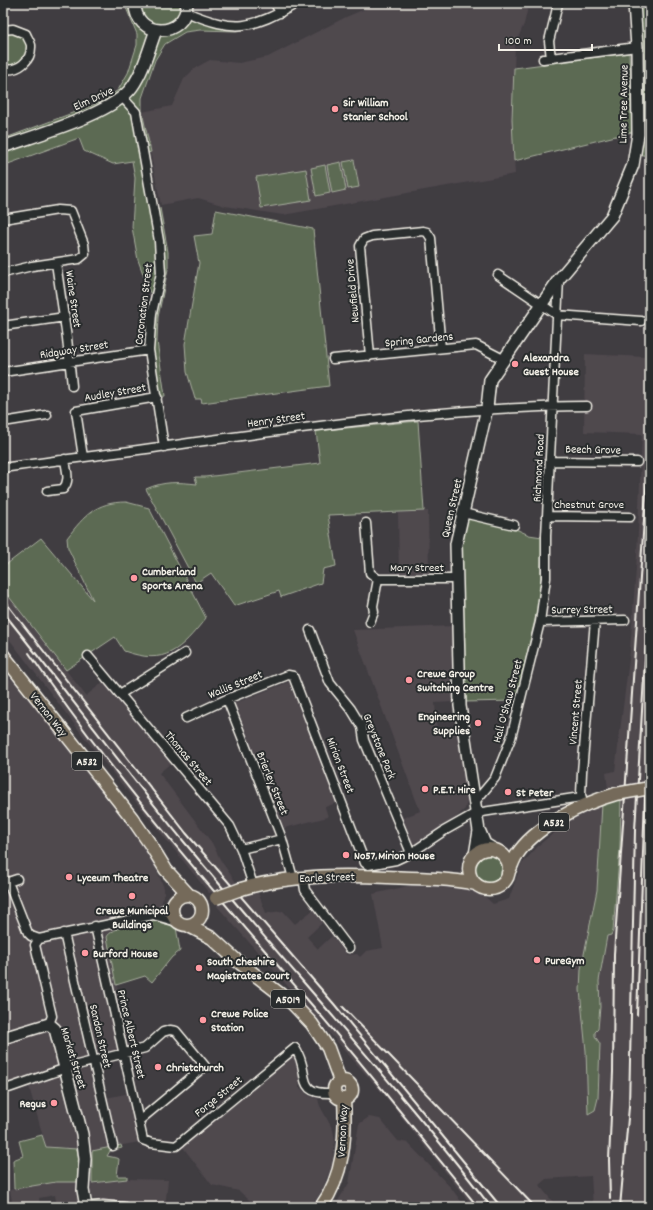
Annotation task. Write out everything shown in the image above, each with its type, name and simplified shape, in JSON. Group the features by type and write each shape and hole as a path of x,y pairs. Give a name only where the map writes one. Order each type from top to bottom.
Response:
{"main road":[{"name":"Vernon Way","path":"5,663 132,818 166,870 192,896"},
{"name":"Earle Street","path":"497,851 511,851 526,844 583,800 650,788"},
{"name":"Earle Street","path":"508,873 516,856 526,844"},
{"path":"484,850 497,851 507,861 508,873 505,881 496,888 486,889 476,884 470,874 473,859 484,850"},
{"name":"Earle Street","path":"444,878 460,872 473,859"},
{"name":"Vernon Way","path":"166,870 174,903"},
{"name":"Earle Street","path":"202,912 214,899 241,889 298,878 355,876 444,878 476,884"},
{"path":"182,896 192,896 200,902 202,912 198,921 184,924 176,920 173,914 174,903 182,896"},
{"name":"Earle Street","path":"192,896 214,899"},
{"name":"Vernon Way","path":"202,912 212,938"},
{"name":"Vernon Way","path":"184,924 212,938 236,960 287,998 303,1014 328,1048 340,1081 348,1082 351,1086 350,1094 339,1096 344,1138 340,1169 334,1184 321,1207"}],"street":[{"path":"135,3 137,15 142,22 156,30 171,29 183,19 186,8 204,20 236,27 260,22 298,3"},
{"path":"275,3 280,13"},
{"name":"Lime Tree Avenue","path":"559,279 612,216 633,165 638,134 637,47 634,3"},
{"path":"558,4 549,41 547,58 637,47"},
{"path":"3,30 13,29 26,34 31,44 30,54 25,63 18,68 3,68"},
{"name":"Elm Drive","path":"3,147 104,110 123,98 140,75 156,30"},
{"name":"Coronation Street","path":"123,98 136,112 160,241 161,273 152,313 149,350 164,447"},
{"path":"3,219 58,210 71,211 84,244 84,254 79,259 32,266 3,273"},
{"name":"Newfield Drive","path":"370,356 360,246 364,239 372,236 423,231 427,232 431,238 441,348"},
{"name":"Waine Street","path":"56,263 65,317 72,386"},
{"path":"498,275 556,315 641,321"},
{"name":"Queen Street","path":"479,831 460,706 456,544 487,408 490,380 559,279"},
{"name":"Richmond Road","path":"540,622 546,578 547,516 559,279"},
{"path":"3,326 65,317"},
{"name":"Spring Gardens","path":"333,359 476,345 504,359"},
{"name":"Ridgway Street","path":"3,372 149,350"},
{"name":"Audley Street","path":"83,457 76,411 157,397"},
{"name":"Henry Street","path":"3,468 337,422 487,408 553,405 587,406"},
{"path":"3,422 47,415"},
{"path":"47,491 63,489 66,486 68,481 65,459"},
{"name":"Beech Grove","path":"550,461 637,462"},
{"path":"464,513 514,525"},
{"name":"Chestnut Grove","path":"547,516 630,517"},
{"name":"Mary Street","path":"366,523 370,573 378,579 456,579"},
{"name":"Mary Street","path":"370,622 374,612 373,606 378,579"},
{"name":"Surrey Street","path":"540,622 625,620"},
{"name":"Vincent Street","path":"583,800 594,621"},
{"name":"Hall O'Shaw Street","path":"475,808 495,778 511,738 540,622"},
{"name":"Greystone Park","path":"310,630 330,683 351,709 362,727 364,740 411,853"},
{"path":"120,694 185,653"},
{"name":"Thomas Street","path":"88,656 230,826 241,849 253,886"},
{"name":"Wallis Street","path":"186,718 227,699 288,675 293,676"},
{"name":"Mirion Street","path":"293,676 365,863"},
{"name":"Brierley Street","path":"227,699 298,878 305,890 349,948"},
{"name":"Earle Street","path":"365,863 368,865 396,860 411,853 475,808 567,799 583,800"},
{"path":"479,831 486,844 497,851"},
{"path":"473,859 479,831"},
{"path":"241,849 282,839"},
{"path":"17,879 5,881 28,933 39,939 153,915 174,903"},
{"path":"153,915 184,924"},
{"name":"Prince Albert Street","path":"95,926 144,1140 151,1143"},
{"name":"Sandon Street","path":"64,933 95,1061 113,1146"},
{"name":"Market Street","path":"39,939 35,945 52,1016 49,1024 55,1029 84,1151 82,1183 85,1207"},
{"path":"3,1038 49,1024"},
{"path":"3,1090 65,1069 145,1048 163,1032 173,1030 179,1033 205,1066 140,1120"},
{"name":"Forge Street","path":"151,1143 176,1146 295,1048 302,1060 304,1079 309,1089 316,1092 339,1096"},
{"path":"85,1207 103,1205 124,1207"}],"shaded area":[{"name":"Sir William Stanier School","path":"379,3 529,3 524,24 515,45 512,119 515,174 283,215 225,206 198,198 161,205 142,112 172,106 184,79 195,68 210,60 239,63 268,57 346,17"},
{"path":"650,295 650,1207 593,1207 591,1176 546,1179 539,1185 557,1207 473,1207 385,1096 217,906 219,901 212,892 209,893 91,746 3,631 3,589 86,696 103,682 172,762 159,773 212,843 221,861 238,885 257,890 266,913 283,911 295,924 313,910 322,923 307,937 318,949 332,936 347,955 357,954 360,957 366,951 383,948 373,894 417,884 449,885 482,894 493,904 509,899 521,865 540,844 578,814 621,797 620,787 608,789 606,773 615,771 630,651 637,555 642,434 584,432 585,354 646,357"},
{"path":"428,511 429,574 399,575 398,512"},
{"path":"454,626 456,699 452,702 435,703 437,734 458,728 468,798 465,809 449,824 414,847 403,818 420,811 353,630"},
{"path":"5,677 15,681 79,760 152,858 164,888 164,896 155,921 114,929 107,937 130,1048 3,1084 3,678"},
{"path":"289,682 336,803 325,807 328,817 284,828 235,703"},
{"path":"295,1055 300,1073 299,1087 309,1096 318,1099 320,1106 333,1130 335,1141 332,1165 322,1190 311,1207 257,1207 239,1191 212,1185 182,1146 291,1056"},
{"path":"99,1066 106,1098 130,1093 140,1135 139,1142 92,1151 65,1149 65,1147 46,1147 29,1087 61,1075"},
{"path":"369,1117 380,1119 398,1141 408,1143 452,1189 465,1207 334,1207 349,1183 359,1124"},
{"path":"127,1179 168,1180 165,1207 93,1199 90,1194 92,1183"},
{"path":"56,1182 77,1182 81,1204 57,1207 55,1195 39,1198 40,1207 13,1207 10,1190"}],"green space":[{"path":"124,3 187,3 186,12 236,27 280,13 275,3 305,3 255,28 236,31 200,30 185,32 165,44 155,60 142,98 142,112 151,152 144,154 154,209 160,208 168,252 168,269 158,317 157,341 165,396 157,397 149,350 157,295 150,293 138,260 132,227 135,178 132,161 113,164 84,151 79,138 8,164 3,163 3,139 103,101 118,90 128,73 137,45 137,34"},
{"path":"628,3 650,3 650,156 635,154 637,48 631,42"},
{"path":"13,29 31,44 25,63 3,69 3,30"},
{"path":"629,53 632,132 514,161 512,119 514,68"},
{"path":"354,160 359,187 348,189 343,162"},
{"path":"341,162 346,190 332,193 327,165"},
{"path":"325,165 330,193 316,196 311,168"},
{"path":"306,169 311,200 261,208 256,177"},
{"path":"216,210 313,229 329,386 202,403 201,399 195,399 187,372 185,344 199,263 194,236 212,234"},
{"path":"418,421 424,511 328,515 336,566 323,569 321,583 281,597 279,591 234,606 211,573 196,583 146,489 153,486 171,483 197,484 195,477 320,463 316,431"},
{"name":"Cumberland Sports Arena","path":"126,502 149,508 206,618 180,646 162,656 151,657 124,651 115,637 66,670 3,589 3,567 41,538 93,600 68,548 67,538 92,511 107,504"},
{"path":"467,516 509,526 529,535 542,537 540,598 516,701 464,702 460,544"},
{"path":"621,798 620,848 613,931 611,935 607,936 599,981 600,1007 598,1029 595,1032 595,1036 600,1044 598,1098 595,1110 588,1114 586,1051 580,990 581,969 597,890 602,804"},
{"path":"488,855 498,859 502,869 498,879 488,883 478,879 474,869 478,859"},
{"path":"155,921 176,927 180,951 172,957 152,982 145,976 116,985 107,937 115,930 136,923"},
{"path":"42,1135 46,1147 77,1149 79,1161 77,1182 56,1182 14,1189 13,1160 23,1156 19,1141"},
{"path":"121,1145 122,1148 110,1151 107,1156 119,1159 117,1176 127,1176 127,1179 92,1183 92,1151"}],"railway":[{"path":"610,1198 609,1160 613,1072 614,954 650,433"},
{"path":"620,1207 629,1107 635,830 650,575"},
{"path":"3,599 186,833 334,1004 501,1207"},
{"path":"3,612 185,843 378,1069 491,1207"},
{"path":"29,653 127,786 349,1049 478,1207"},
{"path":"637,1015 650,663"},
{"path":"343,1007 535,1207"}],"place":[{"name":"Sir William Stanier School","path":"335,109"},
{"name":"Alexandra Guest House","path":"515,364"},
{"name":"Cumberland Sports Arena","path":"134,578"},
{"name":"Crewe Group Switching Centre","path":"409,680"},
{"name":"Engineering Supplies","path":"478,723"},
{"name":"P.E.T. Hire","path":"425,789"},
{"name":"St Peter","path":"508,792"},
{"name":"No57 Mirion House","path":"346,855"},
{"name":"Lyceum Theatre","path":"69,877"},
{"name":"Crewe Municipal Buildings","path":"132,896"},
{"name":"Burford House","path":"85,953"},
{"name":"PureGym","path":"537,960"},
{"name":"South Cheshire Magistrates Court","path":"199,968"},
{"name":"Crewe Police Station","path":"203,1020"},
{"name":"Christchurch","path":"158,1067"},
{"name":"Regus","path":"54,1103"}]}
